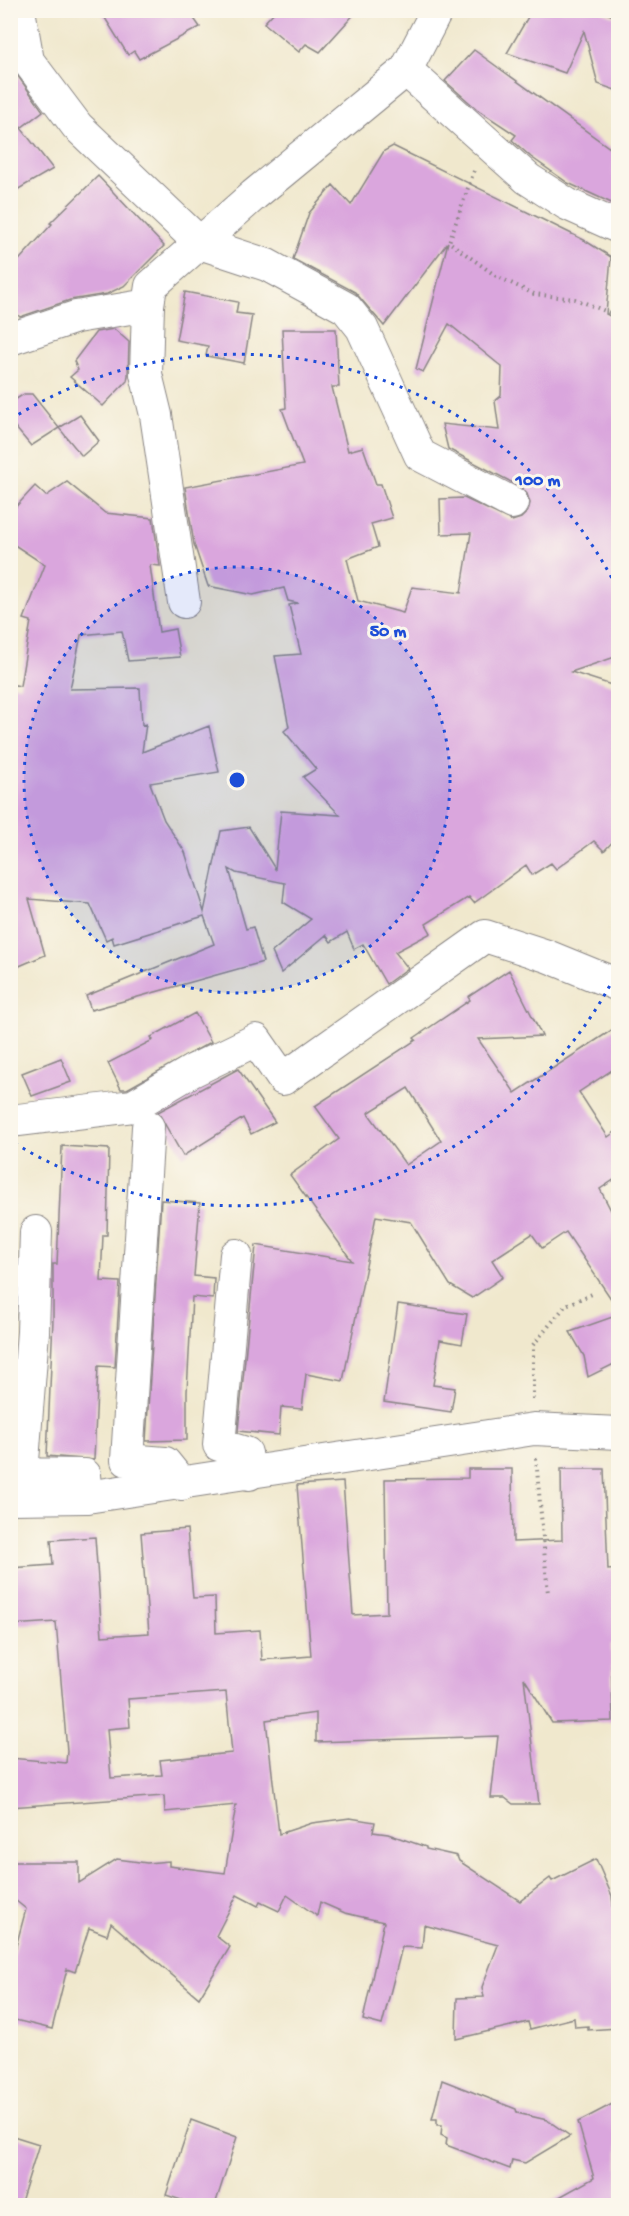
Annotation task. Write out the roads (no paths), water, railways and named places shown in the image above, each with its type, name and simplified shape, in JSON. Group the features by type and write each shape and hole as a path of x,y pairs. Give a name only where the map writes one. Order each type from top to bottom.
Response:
{"street":[{"path":"19,10 28,61 77,126 200,243 267,265 346,308 362,328 420,455 512,503"},
{"path":"184,602 156,415 146,374 148,305 151,286 406,70 438,10"},
{"path":"406,70 528,179 567,204 618,228"},
{"path":"10,339 76,317 148,305"},
{"path":"10,1121 133,1106 192,1071 256,1040 283,1079 485,936 547,956 618,985"},
{"path":"148,1127 127,1460 165,1463 182,1484"},
{"path":"36,1232 33,1332 22,1474 85,1475 87,1497"},
{"path":"236,1255 219,1445 246,1453 249,1474"},
{"path":"10,1498 87,1497 534,1429 618,1433"}]}
